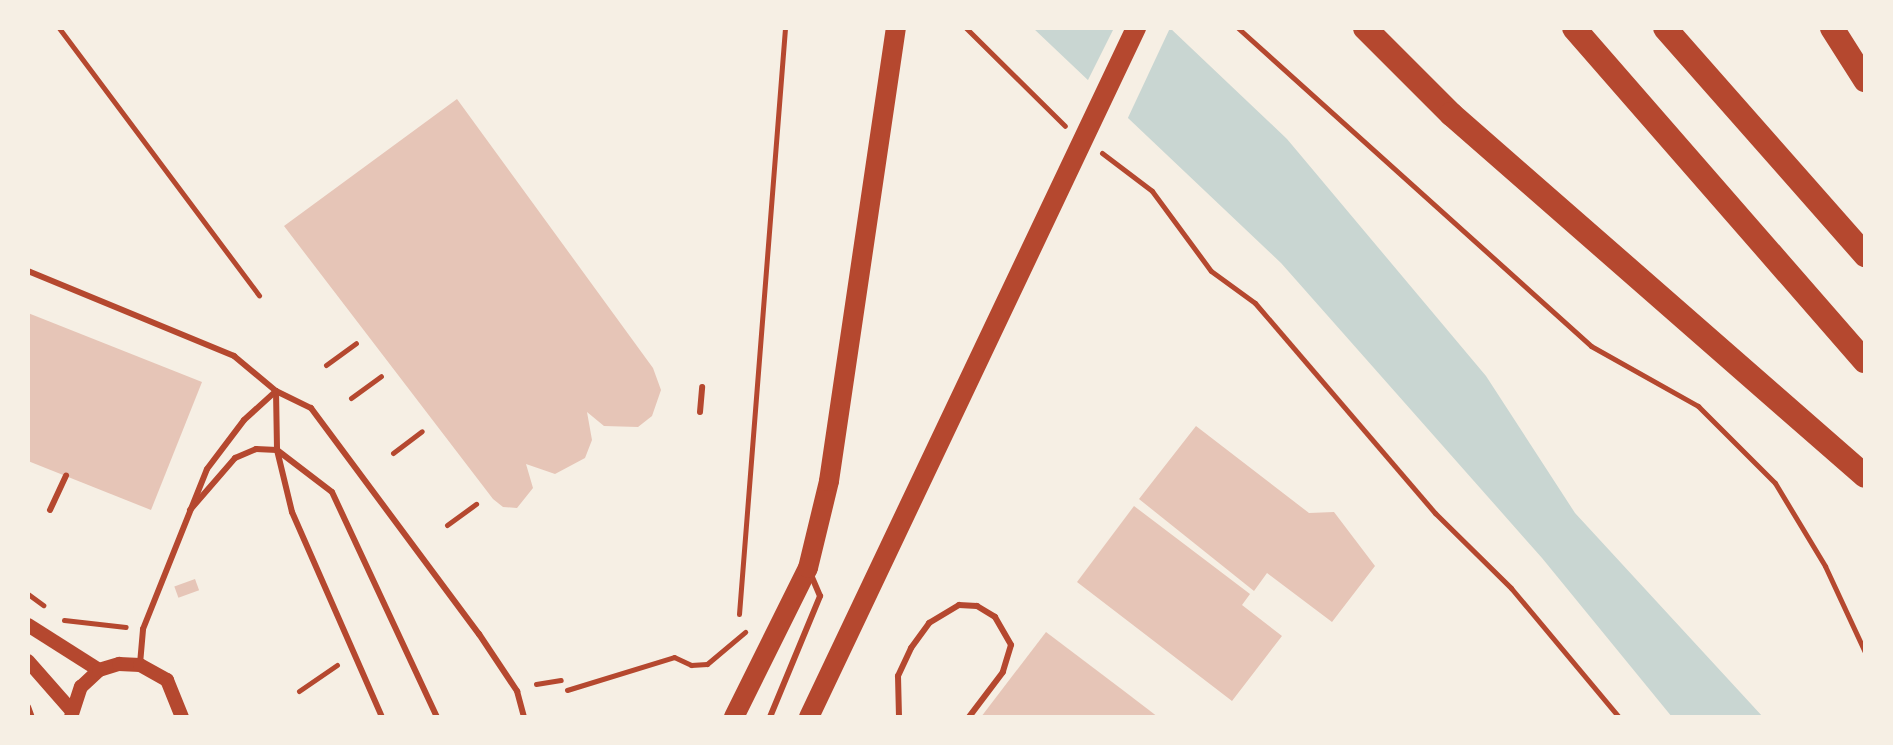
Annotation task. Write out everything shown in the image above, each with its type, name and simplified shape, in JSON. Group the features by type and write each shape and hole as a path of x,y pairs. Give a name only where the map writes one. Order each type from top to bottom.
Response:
{"highway":[{"path":"1365,28 1451,114 1865,476"},
{"path":"1574,28 1865,361"},
{"path":"1665,28 1865,255"},
{"path":"1832,28 1865,80"}],"main road":[{"path":"809,717 1136,28"},
{"path":"734,717 808,568 829,481 894,34"}],"street":[{"path":"28,625 99,670"},
{"path":"28,661 71,713 81,687 99,670 140,665 167,680 182,717"}],"lane":[{"path":"28,271 234,356 276,391 311,408 487,645 517,691 524,717"},
{"path":"700,412 702,387"},
{"path":"276,391 277,450 292,512 382,717"},
{"path":"140,665 143,629 207,469 244,420 276,391"},
{"path":"190,510 235,458 256,449 277,450 332,492 437,717"},
{"path":"50,510 66,476"},
{"path":"770,717 820,596 808,568"},
{"path":"899,717 898,676 911,648 929,623 959,605 977,606 995,617 1011,645 1003,672 969,717"}],"path":[{"path":"59,28 259,295"},
{"path":"739,614 785,28"},
{"path":"966,28 1070,130"},
{"path":"1238,28 1591,346 1698,406 1764,472 1825,566 1865,652"},
{"path":"1093,147 1152,191 1211,271 1255,303 1435,513 1511,588 1619,717"},
{"path":"326,365 356,343"},
{"path":"351,398 381,376"},
{"path":"393,453 422,431"},
{"path":"447,525 476,504"},
{"path":"28,594 63,620 143,629"},
{"path":"567,690 674,657 691,665 707,664 732,648 749,627"},
{"path":"299,691 337,665"},
{"path":"536,684 561,680"},
{"path":"28,706 32,717"}],"shaded area":[{"path":"1033,28 1170,28 1287,139 1486,376 1575,513 1763,717 1672,717 1542,558 1281,263"}],"pier":[{"path":"1114,28 1170,28 1126,122 1086,84"}],"building":[{"path":"457,99 653,368 661,390 652,416 638,427 604,426 587,412 592,440 585,458 555,474 526,464 533,488 517,508 503,507 493,499 284,226"},
{"path":"28,313 202,382 151,510 28,461"},
{"path":"1196,426 1309,513 1334,512 1375,566 1332,622 1267,573 1254,591 1139,499"},
{"path":"1134,506 1250,594 1242,605 1282,636 1232,701 1077,582"},
{"path":"195,579 199,590 178,598 174,587"},
{"path":"1046,632 1124,691 1158,717 981,717"}]}
